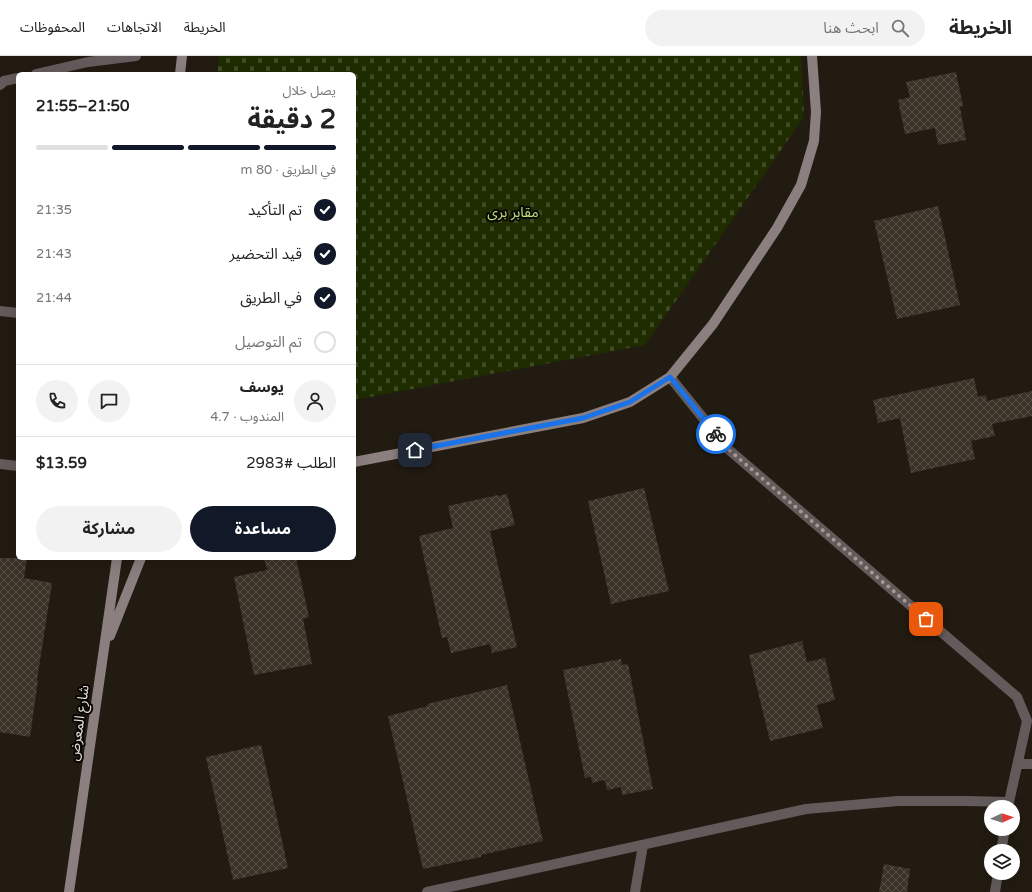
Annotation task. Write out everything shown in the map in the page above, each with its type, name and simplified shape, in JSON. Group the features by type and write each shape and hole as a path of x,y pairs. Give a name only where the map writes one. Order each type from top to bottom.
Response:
{"street":[{"path":"45,72 88,62 136,56"},
{"path":"180,72 182,56"},
{"path":"356,462 583,418 630,402 670,377 713,324 777,228 801,185 814,141 816,112 812,56"},
{"path":"0,85 4,81 16,78"},
{"path":"0,311 16,313"},
{"path":"670,377 728,449 1017,697 1027,721 1010,800"},
{"path":"0,464 16,466"},
{"name":"شارع المعرض","path":"69,892 117,560"},
{"path":"104,651 140,560"},
{"path":"1018,764 1032,764"},
{"path":"426,892 806,810 898,801 966,801 984,803"},
{"path":"635,892 643,845"},
{"path":"995,892 997,880"}],"green space":[{"name":"مقابر برى","path":"219,56 801,56 804,117 645,345 356,400 356,72 217,72"}],"building":[{"path":"956,72 963,106 960,107 966,140 938,145 935,128 905,134 898,100 910,97 906,82"},
{"path":"938,206 960,305 897,319 874,221"},
{"path":"974,378 978,397 986,395 987,401 1032,391 1032,416 992,424 995,436 971,441 975,459 911,473 900,418 878,423 873,400"},
{"path":"644,488 669,591 611,604 588,501"},
{"path":"507,494 515,525 490,531 517,647 492,653 490,644 451,653 447,637 442,638 419,536 453,528 448,506"},
{"path":"0,558 16,558 16,560 27,560 24,578 52,583 30,737 0,732"},
{"path":"264,560 296,560 309,617 303,619 312,664 254,675 234,577 267,570"},
{"path":"802,641 807,662 825,658 835,700 817,705 823,728 770,741 749,655"},
{"path":"621,659 622,665 628,664 653,789 622,795 621,787 607,790 605,780 592,783 591,777 585,778 563,670"},
{"path":"507,685 543,841 481,855 481,857 423,869 388,716 428,706 427,704"},
{"path":"261,745 288,868 233,880 206,757"},
{"path":"884,864 910,869 907,892 879,892"}],"way so far":[{"path":"716,434 728,449 926,619"}],"route":[{"path":"415,450 583,418 630,402 670,377 716,434"}]}
